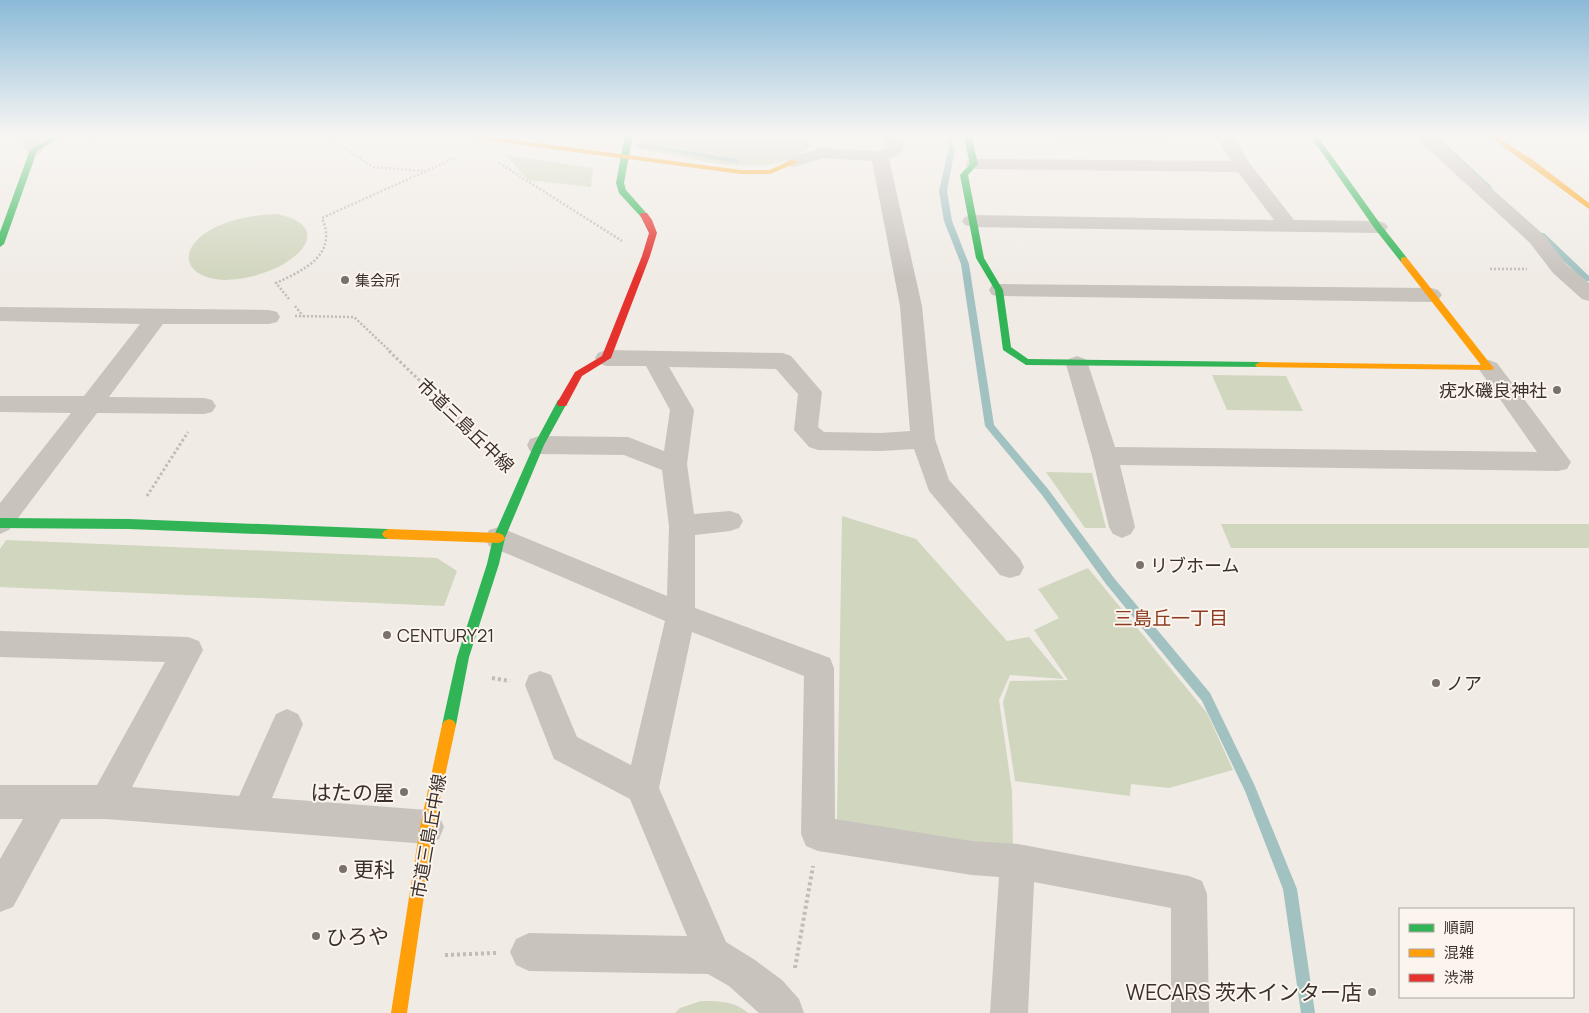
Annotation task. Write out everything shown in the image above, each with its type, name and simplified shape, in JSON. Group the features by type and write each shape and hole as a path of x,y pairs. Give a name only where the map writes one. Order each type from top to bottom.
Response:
{"street":[{"path":"0,244 20,181"},
{"path":"606,358 646,256 653,233 648,220 622,191 620,181"},
{"path":"885,181 911,306 923,439 938,484 1010,567"},
{"path":"965,181 980,258 999,290 1006,348 1026,362 1489,368"},
{"path":"1254,181 1288,225"},
{"path":"1105,456 1558,462 1489,368 1378,227 1346,181"},
{"path":"1473,181 1537,239 1560,270 1589,294"},
{"path":"1555,181 1589,207"},
{"path":"972,221 1378,227"},
{"path":"999,290 1431,296"},
{"path":"0,314 269,317"},
{"path":"0,523 157,317"},
{"path":"523,480 539,445 578,374 606,358 783,361 810,392 806,430 818,441 882,442 923,439"},
{"path":"654,359 682,410 674,464 682,526 681,615 642,788 713,955"},
{"path":"1077,364 1105,456 1122,527"},
{"path":"0,404 204,406"},
{"path":"539,445 628,446 674,464"},
{"name":"市道三島丘中線","path":"399,1013 427,827 464,657 493,564 499,538 523,480"},
{"path":"682,526 730,521"},
{"path":"0,523 129,524 499,538 681,615 819,668 818,834 972,858 1018,861 1189,894 1190,1013"},
{"path":"0,644 188,650 106,802"},
{"path":"540,685 565,748 642,788"},
{"path":"249,813 287,724"},
{"path":"0,802 106,802 427,827"},
{"path":"0,894 51,803"},
{"path":"1009,1013 1018,861"},
{"path":"529,952 713,955 742,973 768,994 784,1013"}],"path":[{"path":"304,316 276,283 306,268 324,250 328,234 322,218 402,181"},
{"path":"526,181 646,256"},
{"name":"市道三島丘中線","path":"269,317 354,317 523,480"},
{"path":"129,524 204,406"},
{"path":"461,673 540,685"},
{"path":"794,975 818,834"},
{"path":"408,957 529,952"}],"green space":[{"path":"539,181 592,181 591,187"},
{"path":"277,214 294,219 304,226 307,234 306,243 300,252 279,267 251,277 225,280 213,279 202,275 190,264 191,249 197,240 207,232 241,218"},
{"path":"1212,375 1286,376 1303,411 1227,410"},
{"path":"1046,472 1092,473 1106,528 1085,528"},
{"path":"842,516 916,539 1007,641 1029,637 1064,679 1010,675 999,700 1012,791 1013,848 837,820"},
{"path":"1221,524 1589,524 1589,548 1231,548"},
{"path":"6,540 437,558 457,571 444,606 0,587 0,549"},
{"path":"1088,568 1207,713 1233,770 1169,788 1131,784 1130,796 1015,781 1003,702 1010,681 1068,680 1034,630 1059,618 1038,589"},
{"path":"701,1001 732,1004 748,1013 675,1013 680,1008"}],"waterway":[{"path":"945,181 943,191 948,221 965,264 990,426 1045,492 1110,581 1206,697 1250,788 1290,889 1308,1013"},
{"path":"1483,181 1490,188"},
{"path":"1541,235 1588,279"}],"traffic: fast":[{"path":"0,244 23,181"},
{"path":"620,181 622,191 644,215"},
{"path":"965,181 980,258 999,290 1006,348 1026,362 1260,365"},
{"path":"1346,181 1404,260"},
{"path":"449,725 463,657 493,564 499,538 539,445 562,403"},
{"path":"0,523 129,524 388,534"}],"traffic: slow":[{"path":"1555,181 1589,207"},
{"path":"1260,365 1489,368 1404,260"},
{"path":"388,534 499,538"},
{"path":"399,1013 427,827 449,725"}],"traffic: jam":[{"path":"562,403 578,374 606,358 646,256 653,233 644,215"}],"place":[{"name":"集会所","path":"345,280"},
{"name":"疣水磯良神社","path":"1557,390"},
{"name":"リブホーム","path":"1140,565"},
{"name":"CENTURY21","path":"387,635"},
{"name":"ノア","path":"1436,683"},
{"name":"はたの屋","path":"404,792"},
{"name":"更科","path":"343,869"},
{"name":"ひろや","path":"316,936"},
{"name":"WECARS 茨木インター店","path":"1372,992"}],"district":[{"name":"三島丘一丁目","path":"1171,618"}]}
